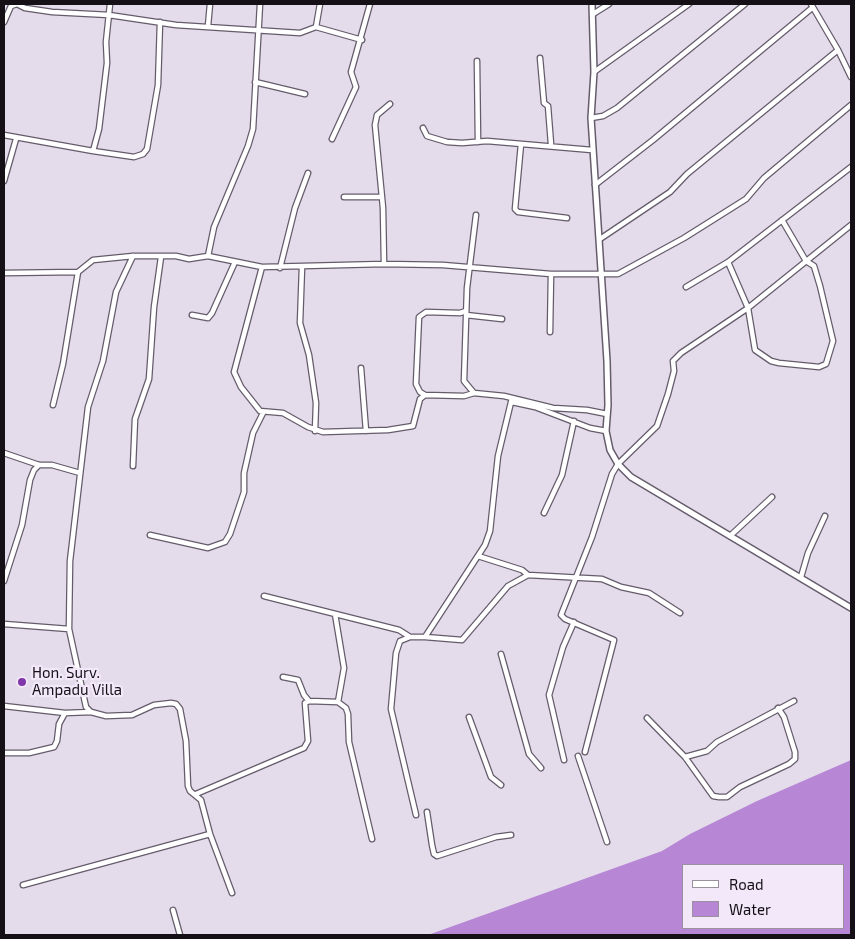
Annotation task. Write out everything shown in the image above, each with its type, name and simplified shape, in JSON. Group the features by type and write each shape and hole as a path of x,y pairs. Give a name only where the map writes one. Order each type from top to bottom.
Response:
{"street":[{"path":"4,22 11,6 17,4 25,8 52,12 109,15 208,26 300,33 316,27 362,40"},
{"path":"93,151 99,129 106,71 106,42 110,4"},
{"path":"208,26 210,4"},
{"path":"208,256 214,227 248,146 252,129 260,4"},
{"path":"316,27 320,4"},
{"path":"332,139 356,87 351,72 362,40 370,4"},
{"path":"592,4 594,72 591,118 592,150 600,239 608,384 606,431 610,450 618,464 631,477 801,576 851,608"},
{"path":"593,14 609,4"},
{"path":"594,72 689,4"},
{"path":"591,118 603,116 617,108 745,4"},
{"path":"595,184 653,140 811,6 838,50 851,77"},
{"path":"4,136 134,157 143,154 147,149 158,85 160,22"},
{"path":"600,239 670,192 694,169 838,50"},
{"path":"540,58 544,103 548,106 551,144"},
{"path":"477,61 478,142"},
{"path":"255,82 304,94"},
{"path":"384,264 382,197 375,125 377,115 390,104"},
{"path":"4,273 78,272 93,260 132,256 189,259 208,256 262,268 384,264 443,265 469,269 551,274 618,274 693,233 746,199 764,178 851,105"},
{"path":"423,128 426,136 462,143 551,144 592,150"},
{"path":"4,181 16,139"},
{"path":"521,144 515,209 518,212 567,218"},
{"path":"686,288 728,262 851,167"},
{"path":"280,268 295,208 308,173"},
{"path":"344,197 382,197"},
{"path":"474,393 464,380 469,269 476,216"},
{"path":"728,262 748,308 753,344 760,354 779,363 819,367 826,364 833,341 814,266 806,261 782,220"},
{"path":"585,752 614,640 561,615 602,510 607,486 618,464 657,426 674,371 673,361 681,353 748,308 851,225"},
{"path":"91,712 86,707 70,629 70,561 88,407 103,361 116,292 132,256"},
{"path":"134,466 135,419 149,379 154,307 161,257"},
{"path":"192,315 208,318 235,262"},
{"path":"262,268 234,372 248,398 263,412 283,413 315,431 388,430 413,426 420,400 425,395"},
{"path":"302,268 300,324 309,355 316,403 315,431"},
{"path":"53,405 63,364 78,272"},
{"path":"550,332 551,274"},
{"path":"502,319 466,313 426,312 419,317 416,384 420,392 425,395 464,396 474,393 553,408 587,410 607,414"},
{"path":"361,368 366,431"},
{"path":"512,400 590,428 606,431"},
{"path":"425,637 478,556 490,530 498,456 504,425 512,400"},
{"path":"150,535 208,548 225,542 230,534 244,492 244,473 253,433 263,412"},
{"path":"544,513 562,475 574,421"},
{"path":"4,453 39,464 52,465 80,473"},
{"path":"4,581 22,526 30,480 39,464"},
{"path":"730,536 772,497"},
{"path":"801,576 808,553 825,516"},
{"path":"478,556 522,570 528,575"},
{"path":"416,815 390,709 396,653 400,641 410,637 462,640 508,586 528,575 602,579 621,587 649,593 680,613"},
{"path":"264,596 399,630 410,637"},
{"path":"335,614 344,668 338,702"},
{"path":"564,760 549,695 563,647 574,622"},
{"path":"4,624 70,629"},
{"path":"501,654 529,754 541,768"},
{"path":"283,677 298,680 304,695 309,700 338,702 346,708 349,742 372,839"},
{"path":"196,794 306,746 304,706 309,700"},
{"path":"685,757 707,752 717,742 794,701"},
{"path":"4,706 65,713 91,712 106,716 118,716 132,715 154,705 176,704 186,741 188,786 190,792 196,794 201,800 210,834 232,893"},
{"path":"647,718 685,757 713,796 719,798 727,796 740,787 789,764 795,759 795,752 784,716 778,708"},
{"path":"4,753 29,752 54,747 59,724 65,713"},
{"path":"469,717 491,777 501,785"},
{"path":"578,756 607,842"},
{"path":"427,812 434,854 437,856 511,834"},
{"path":"23,885 210,834"},
{"path":"173,910 180,935"}],"water":[{"path":"851,760 851,935 428,935 662,851 690,834 757,801"}],"place":[{"name":"Hon. Surv. Ampadu Villa","path":"22,682"}]}
